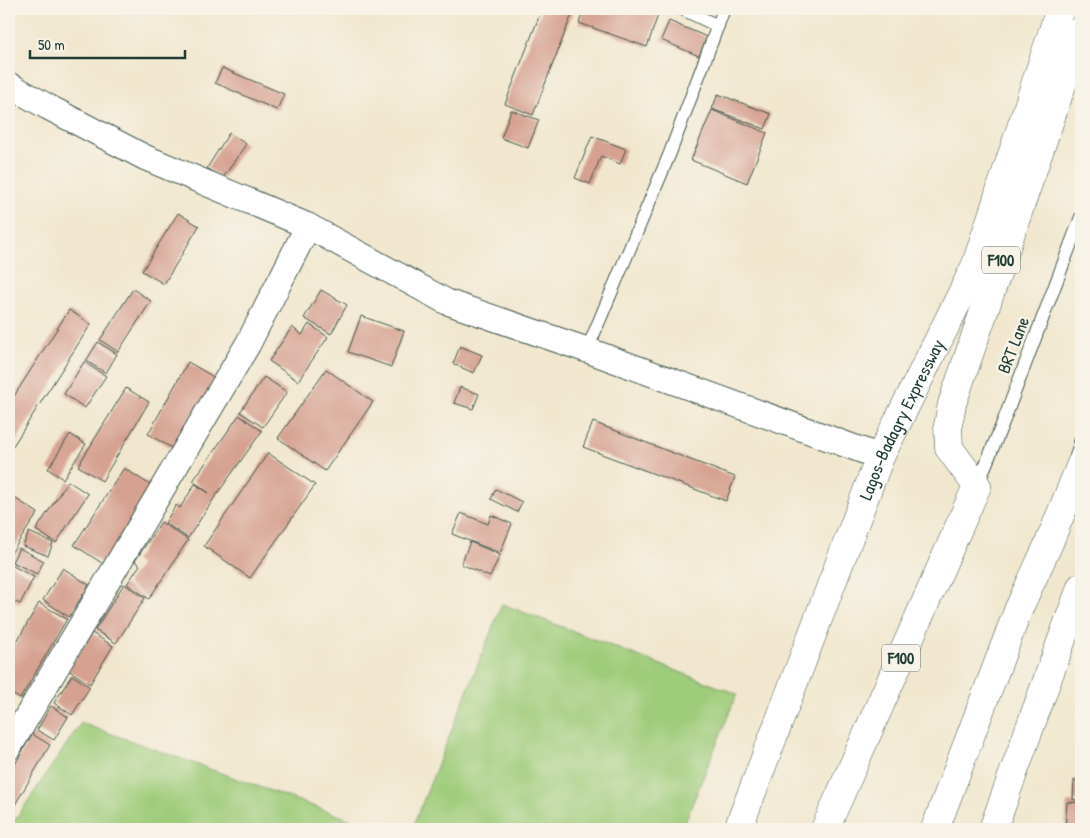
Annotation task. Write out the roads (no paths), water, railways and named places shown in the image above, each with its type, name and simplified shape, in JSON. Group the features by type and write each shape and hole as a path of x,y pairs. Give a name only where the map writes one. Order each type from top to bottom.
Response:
{"main road":[{"name":"Lagos-Badagry Expressway","path":"738,829 880,458 976,267 1060,9"},
{"name":"Lagos-Badagry Expressway","path":"977,486 949,448 948,425 952,404 1081,30"},
{"path":"935,829 1019,608 1049,543 1081,464"},
{"name":"F100","path":"825,829 977,486"},
{"path":"993,829 1081,587"}],"street":[{"path":"9,85 144,157 308,226 447,302 587,350 880,458"},
{"path":"9,747 248,344 308,226"}],"lane":[{"path":"682,9 718,26"},
{"path":"587,350 670,153 724,9"},
{"name":"BRT Lane","path":"977,486 1081,217"},
{"path":"1049,543 1081,439"}]}
